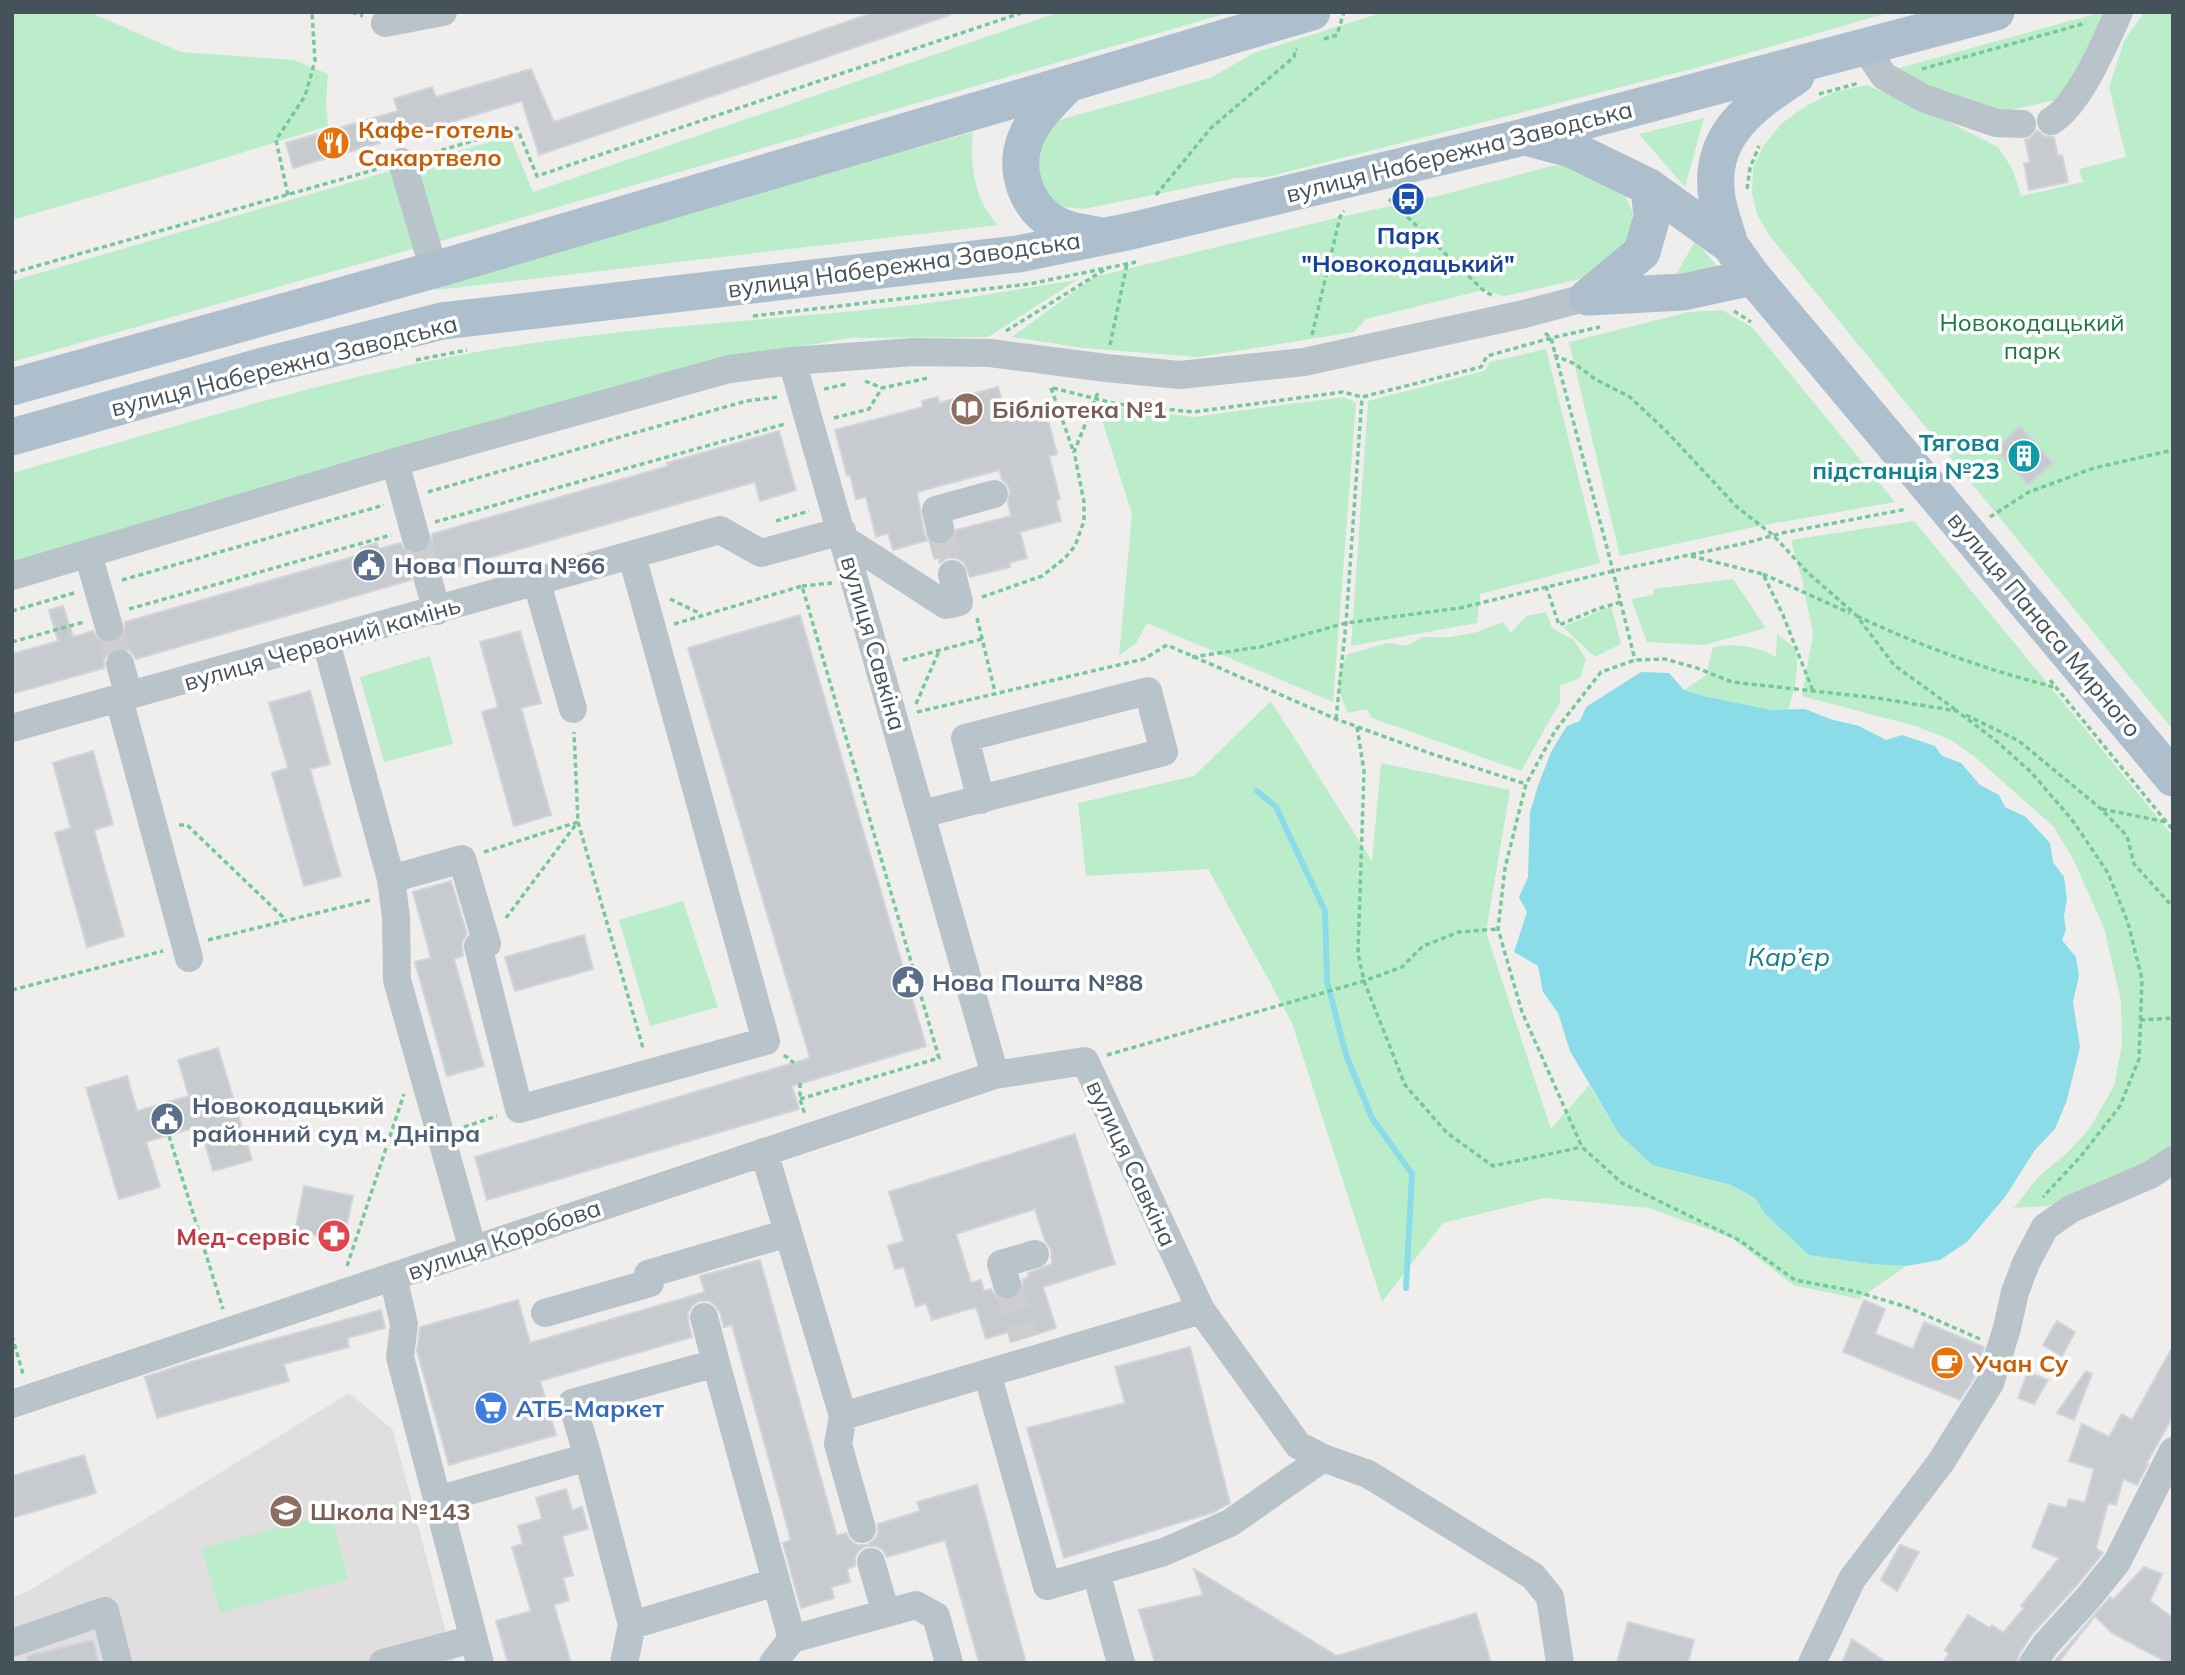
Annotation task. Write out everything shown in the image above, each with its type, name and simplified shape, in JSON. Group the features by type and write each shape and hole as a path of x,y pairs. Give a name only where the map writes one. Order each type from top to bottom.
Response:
{"main road":[{"name":"вулиця Набережна Заводська","path":"12,437 263,366 442,321 1018,254 1118,250 1524,137 1821,60 1863,65 1996,12"},
{"name":"вулиця Набережна Заводська","path":"12,387 434,270 1069,84 1234,25 1311,33"},
{"path":"1730,245 1716,197 1716,163 1731,129 1757,102 1821,60"},
{"path":"1069,84 1045,107 1025,138 1021,157 1023,184 1033,203 1047,219 1118,250"},
{"path":"1524,137 1571,149 1649,187 1730,245"},
{"path":"1595,312 1642,252 1652,217 1649,187"},
{"name":"вулиця Панаса Мирного","path":"1730,245 1753,277 2173,778"},
{"path":"1595,312 1753,277"}],"street":[{"path":"385,23 443,12"},
{"path":"2050,121 2062,114 2085,79 2119,12"},
{"path":"1863,65 1923,98 1996,122 2022,124"},
{"path":"402,162 434,270"},
{"path":"12,576 395,462 729,369 792,361 913,352 989,353 1105,368 1180,374 1304,362 1524,314 1595,312"},
{"name":"вулиця Савкіна","path":"792,361 995,1075 1085,1061 1200,1310 1298,1445 1323,1458 1368,1474 1533,1576 1550,1597 1560,1663"},
{"path":"395,462 416,538"},
{"path":"940,529 936,510 994,494"},
{"name":"вулиця Червоний камінь","path":"12,728 720,530 761,553 843,535"},
{"path":"843,535 946,605 966,601 952,574"},
{"path":"88,554 109,626"},
{"path":"391,878 462,859 487,944 478,946 519,1109 766,1041 632,556"},
{"path":"427,576 437,611"},
{"path":"537,583 573,709"},
{"path":"326,642 391,878 396,917 397,980 473,1250"},
{"path":"120,664 124,698 154,827 189,958"},
{"path":"922,814 981,800 1164,752 1148,691 965,738 981,800"},
{"name":"вулиця Коробова","path":"21,1401 995,1075"},
{"path":"764,1152 843,1416 838,1444 862,1529"},
{"path":"1812,1663 1852,1579 1941,1462 1990,1383 2015,1292 2026,1263 2045,1227 2071,1209 2150,1175 2173,1160"},
{"path":"545,1313 650,1283 648,1274 788,1233"},
{"path":"1007,1284 1001,1264 1035,1254"},
{"path":"383,1663 477,1651 400,1357 404,1324 393,1277"},
{"path":"843,1416 987,1373 1028,1349 1200,1310"},
{"path":"704,1317 792,1639"},
{"path":"624,1663 632,1625 572,1403 716,1363"},
{"path":"987,1373 1047,1586 1164,1552 1230,1523 1323,1458"},
{"path":"2033,1663 2046,1644 2117,1562 2173,1451"},
{"path":"438,1500 588,1457"},
{"path":"871,1562 886,1613"},
{"path":"1096,1572 1121,1663"},
{"path":"632,1625 776,1581"},
{"path":"773,1663 792,1639 916,1605 936,1616 949,1663"},
{"path":"12,1643 105,1611 118,1663"}],"path":[{"path":"288,195 276,140 305,96 315,61 312,12"},
{"path":"12,273 517,128 537,176 1024,12"},
{"path":"998,336 1118,250 1157,193 1211,128 1294,57 1295,50 1311,33 1338,35 1344,12"},
{"path":"1910,72 2089,22"},
{"path":"1815,96 1832,89 1863,65"},
{"path":"1747,191 1750,168 1764,137"},
{"path":"1389,199 1483,290 1524,314 1551,338 1635,660"},
{"path":"1296,399 1340,216 1342,212 1353,209"},
{"path":"749,317 1030,284 1118,250"},
{"path":"1074,452 1097,398 1105,368 1118,250"},
{"path":"1731,309 1753,323"},
{"path":"1040,385 1116,404 1193,412 1343,392 1362,397 1481,367 1487,356 1551,338 1595,312"},
{"path":"410,361 476,348"},
{"path":"1555,355 1630,397 1668,433 1737,507 1773,536 1807,572 1856,615 1894,665 1996,740 2031,772 2073,821 2108,873 2128,923 2142,979 2139,1059 2120,1106 2081,1156 2035,1205"},
{"path":"862,380 882,388 936,376"},
{"path":"12,611 746,401 802,394 851,383"},
{"path":"995,693 982,639 966,601 1042,576 1065,558 1075,546 1084,521 1084,502 1074,452 1051,387"},
{"path":"827,419 869,410 882,388"},
{"path":"1336,719 1346,623 1362,397"},
{"path":"1984,509 1990,517 2029,492 2094,468 2173,450"},
{"path":"773,522 810,511 829,485"},
{"path":"1192,657 1260,647 1346,623 1460,608 1613,571 1907,509 1898,499"},
{"path":"1687,555 1763,574 1898,636 2013,677 2056,687"},
{"path":"1763,574 1783,615 1813,691"},
{"path":"652,631 748,600 802,586 939,1058 800,1099"},
{"path":"1546,586 1559,625 1621,602"},
{"path":"881,667 982,639"},
{"path":"912,713 939,651"},
{"path":"2001,1348 1907,1307 1854,1291 1795,1280 1739,1240 1622,1183 1582,1147 1522,1012 1498,929 1505,868 1527,784 1555,731 1601,672 1635,660 1665,659 1732,682 1877,698 1957,711 2019,741 2100,808 2127,836 2134,864 2173,907"},
{"path":"2044,673 2173,830"},
{"path":"573,709 578,822 650,1073"},
{"path":"1357,727 1364,771 1359,954 1364,981 1405,1085 1447,1133 1493,1167 1582,1147"},
{"path":"1393,739 1527,784"},
{"path":"2100,808 2167,822"},
{"path":"462,859 578,822"},
{"path":"487,944 578,822"},
{"path":"154,827 187,825 286,920"},
{"path":"1085,1061 1364,981 1402,967 1423,946 1459,932 1498,929"},
{"path":"2140,1020 2173,1018"},
{"path":"338,1295 418,1052"},
{"path":"800,1083 800,1099 811,1137"},
{"path":"441,1135 519,1109"},
{"path":"169,1136 230,1331"},
{"path":"12,1336 21,1401"}],"shaded area":[{"name":"Школа №143","path":"349,1393 393,1430 454,1663 12,1663 12,1597 27,1592"}],"green space":[{"path":"12,12 89,12 181,52 294,60 328,74 328,126 12,220"},
{"path":"1059,12 1223,12 1221,15 427,245 12,362 12,281 510,136 533,192"},
{"path":"1384,12 1891,12 1696,68 1267,177 1236,178 1084,209 1063,207 1045,196 1034,176 1038,140 1052,124 1210,78 1254,53"},
{"path":"2108,12 2060,99 2002,112 1964,105 1892,70"},
{"name":"Новокодацький парк","path":"2144,12 2173,12 2173,730 1768,234 1757,214 1752,194 1753,168 1764,145 1782,123 1806,106 1834,92 1867,85 1998,147 2013,170 2021,196 2083,182 2079,169 2126,157 2109,87 2124,41"},
{"path":"1704,118 1685,187 1639,134"},
{"path":"973,132 975,182 984,205 998,225 436,290 435,285"},
{"path":"1574,164 1607,178 1626,197 1632,211 1634,230 1629,246 1589,277 1505,296 1483,290 1366,319 1354,332 1198,357 1083,348 1012,337 1094,277 1442,195 1551,166"},
{"path":"1695,241 1719,268 1683,279 1677,273"},
{"path":"1077,280 988,337 850,338 763,353 12,562 12,473 301,391 417,363 531,343 921,304"},
{"path":"1722,310 1752,327 1895,502 1759,526 1620,556 1569,342 1689,312"},
{"path":"1546,349 1600,563 1480,594 1477,623 1351,646 1368,401 1484,371 1490,362"},
{"path":"1344,397 1356,403 1333,702 1147,623 1136,643 1119,656 1132,514 1102,420 1095,412 1098,405 1193,417"},
{"path":"1914,521 2173,836 2173,1154 2106,1193 2047,1206 2014,1208 2037,1178 2067,1153 2090,1128 2114,1086 2122,1044 2121,1001 2104,928 2074,861 2054,827 1976,758 1951,740 1915,726 1802,696 1813,634 1791,540"},
{"path":"1733,579 1766,628 1704,645 1647,642 1631,599 1653,595 1654,589"},
{"path":"1611,606 1621,644 1595,657 1563,627"},
{"path":"1546,612 1552,628 1574,640 1586,659 1580,678 1560,686 1560,702 1521,771 1372,718 1367,709 1348,713 1338,683 1340,670 1348,654 1388,643 1407,646 1423,637 1450,637 1477,632 1503,622 1511,633 1526,616"},
{"path":"1777,634 1796,649 1796,680 1788,710 1736,705 1684,690 1706,675 1713,647 1745,646 1776,657"},
{"path":"430,656 453,744 384,762 360,677"},
{"path":"1271,701 1372,861 1381,763 1510,790 1486,932 1551,1129 1589,1085 1619,1134 1652,1165 1731,1185 1755,1198 1765,1214 1809,1255 1906,1266 1859,1299 1793,1285 1732,1238 1649,1208 1544,1198 1443,1223 1382,1302 1292,1023 1208,869 1086,876 1078,803 1194,776"},
{"path":"683,901 718,1007 650,1026 619,920"},
{"path":"331,1514 348,1579 220,1613 202,1548"}],"water":[{"name":"Кар’єр","path":"1641,672 1669,673 1684,690 1703,696 1771,710 1805,709 1859,726 1886,740 1902,735 1935,746 1942,756 1961,763 1980,785 1999,795 2005,807 2026,817 2050,843 2053,862 2064,877 2067,899 2064,916 2066,930 2062,940 2076,957 2079,976 2073,1002 2080,1047 2067,1100 2055,1129 2035,1150 2005,1197 1967,1242 1940,1260 1906,1266 1809,1255 1765,1214 1755,1198 1731,1185 1652,1165 1619,1134 1570,1051 1558,1013 1543,992 1538,966 1514,952 1527,912 1519,897 1528,877 1530,812 1551,752 1567,726 1580,721 1586,707"}],"building":[{"path":"875,12 950,12 950,15 539,155 522,101 418,132 378,134 380,143 293,168 286,143 398,111 394,99 432,87 436,97 531,69 554,122"},
{"path":"2037,130 2044,136 2054,137 2058,156 2062,155 2068,182 2029,190 2024,163 2030,162 2025,140"},
{"path":"998,387 1003,405 1023,400 1028,417 1046,412 1057,454 1049,456 1060,499 1056,501 1061,521 1020,532 1027,558 1009,563 1010,567 970,577 964,563 957,558 947,558 940,563 935,545 951,542 956,530 1011,516 1008,503 1010,490 1002,480 999,470 917,492 924,532 928,540 893,550 888,533 876,537 866,497 856,499 835,430 923,407 922,401 938,397 939,403"},
{"name":"Тягова пiдстанцiя №23","path":"2020,426 2053,463 2028,485 1995,449"},
{"path":"779,431 796,490 760,501 755,482 443,571 438,564 423,560 415,565 411,580 136,659 125,648 115,648 104,659 104,668 12,694 12,654 58,641 49,610 63,606 73,637 93,631 98,639 113,643 121,638 125,622 363,554 361,548 377,543 379,549 400,543 411,554 421,554 432,543 432,534"},
{"path":"800,615 926,1046 792,1086 799,1109 487,1200 475,1157 810,1058 688,648"},
{"path":"520,631 541,703 521,708 551,815 514,826 482,712 498,707 480,642"},
{"path":"310,691 330,764 310,769 341,876 304,886 272,773 288,768 269,703"},
{"path":"93,751 113,824 94,830 124,936 87,947 55,833 71,828 53,763"},
{"path":"451,881 467,934 462,942 463,956 454,959 484,1066 447,1076 415,962 431,958 413,892"},
{"path":"584,935 593,969 515,991 505,957"},
{"name":"Новокодацький районний суд м. Дніпра","path":"218,1048 252,1160 213,1171 200,1126 146,1142 160,1187 119,1199 86,1088 127,1076 137,1111 189,1096 178,1060"},
{"path":"1075,1134 1115,1264 1043,1287 1056,1328 1011,1342 1008,1332 986,1339 976,1307 932,1320 926,1303 916,1307 904,1267 895,1269 888,1246 904,1241 889,1192","holes":["1035,1209 1045,1241 1051,1249 1052,1264 1028,1273 1029,1277 1023,1279 1019,1295 1011,1300 1004,1300 996,1297 991,1289 984,1291 981,1280 971,1283 956,1234"]},
{"path":"304,1186 353,1196 343,1241 295,1231"},
{"path":"760,1260 837,1536 846,1533 857,1545 867,1545 878,1534 878,1524 920,1511 917,1502 977,1485 1026,1663 979,1663 945,1540 887,1557 883,1550 876,1546 866,1546 859,1550 855,1557 855,1566 847,1569 850,1582 831,1587 834,1598 801,1608 783,1543 791,1540 732,1325 724,1327 720,1312 709,1301 699,1301 688,1312 692,1337 540,1381 556,1435 449,1465 417,1351 420,1327 518,1300 530,1343 705,1292 700,1276"},
{"name":"Учан Су","path":"1864,1300 1885,1309 1875,1334 1913,1349 1924,1322 1984,1347 1975,1376 1960,1400 1843,1352"},
{"path":"381,1310 385,1328 347,1338 349,1347 284,1364 289,1381 157,1418 145,1377"},
{"path":"2057,1321 2075,1332 2062,1356 2043,1345"},
{"path":"2173,1346 2173,1416 2137,1485 2123,1479 2116,1505 2108,1503 2096,1548 2103,1553 2032,1634 2019,1654 2017,1663 1943,1663 1949,1653 1945,1650 1968,1615 2003,1633 2024,1608 2021,1606 2059,1558 2032,1547 2049,1504 2066,1508 2069,1499 2085,1503 2094,1469 2069,1461 2082,1424 2109,1437 2122,1414 2132,1420"},
{"path":"1190,1347 1230,1503 1214,1512 1064,1558 1027,1428 1125,1403 1115,1367"},
{"path":"2086,1371 2092,1374 2074,1420 2057,1413"},
{"path":"2028,1372 2048,1380 2034,1404 2018,1398"},
{"path":"84,1455 96,1493 12,1518 12,1476"},
{"path":"566,1489 572,1510 582,1507 588,1529 562,1536 573,1575 563,1578 569,1600 554,1605 571,1663 508,1663 496,1621 531,1611 512,1547 523,1544 518,1526 542,1519 536,1498"},
{"path":"1900,1545 1919,1552 1897,1591 1881,1580"},
{"path":"2144,1567 2162,1574 2150,1601 2173,1618 2173,1663 2168,1663 2112,1633 2095,1616 2058,1663 2053,1663 2110,1597 2113,1600"},
{"path":"1194,1569 1337,1656 1476,1613 1491,1663 1155,1663 1139,1610 1203,1595"},
{"path":"1628,1622 1694,1640 1688,1663 1617,1663"},
{"path":"1852,1639 1887,1663 1842,1663"},
{"path":"93,1640 99,1663 27,1663 27,1656"}],"waterway":[{"path":"1257,791 1276,807 1325,911 1327,981 1346,1055 1372,1118 1412,1174 1406,1288"}],"tunnel":[{"path":"940,529 952,574"},
{"path":"416,538 427,576"},
{"path":"109,627 120,664"},
{"path":"1007,1284 1024,1338"}],"place":[{"name":"Кафе-готель Сакартвело","path":"333,143"},
{"name":"Парк \"Новокодацький\"","path":"1408,199"},
{"name":"Бібліотека №1","path":"967,409"},
{"name":"Тягова пiдстанцiя №23","path":"2024,456"},
{"name":"Нова Пошта №66","path":"369,565"},
{"name":"Нова Пошта №88","path":"908,982"},
{"name":"Новокодацький районний суд м. Дніпра","path":"167,1119"},
{"name":"Мед-сервіс","path":"334,1236"},
{"name":"Учан Су","path":"1947,1363"},
{"name":"АТБ-Маркет","path":"491,1408"},
{"name":"Школа №143","path":"286,1511"}]}
